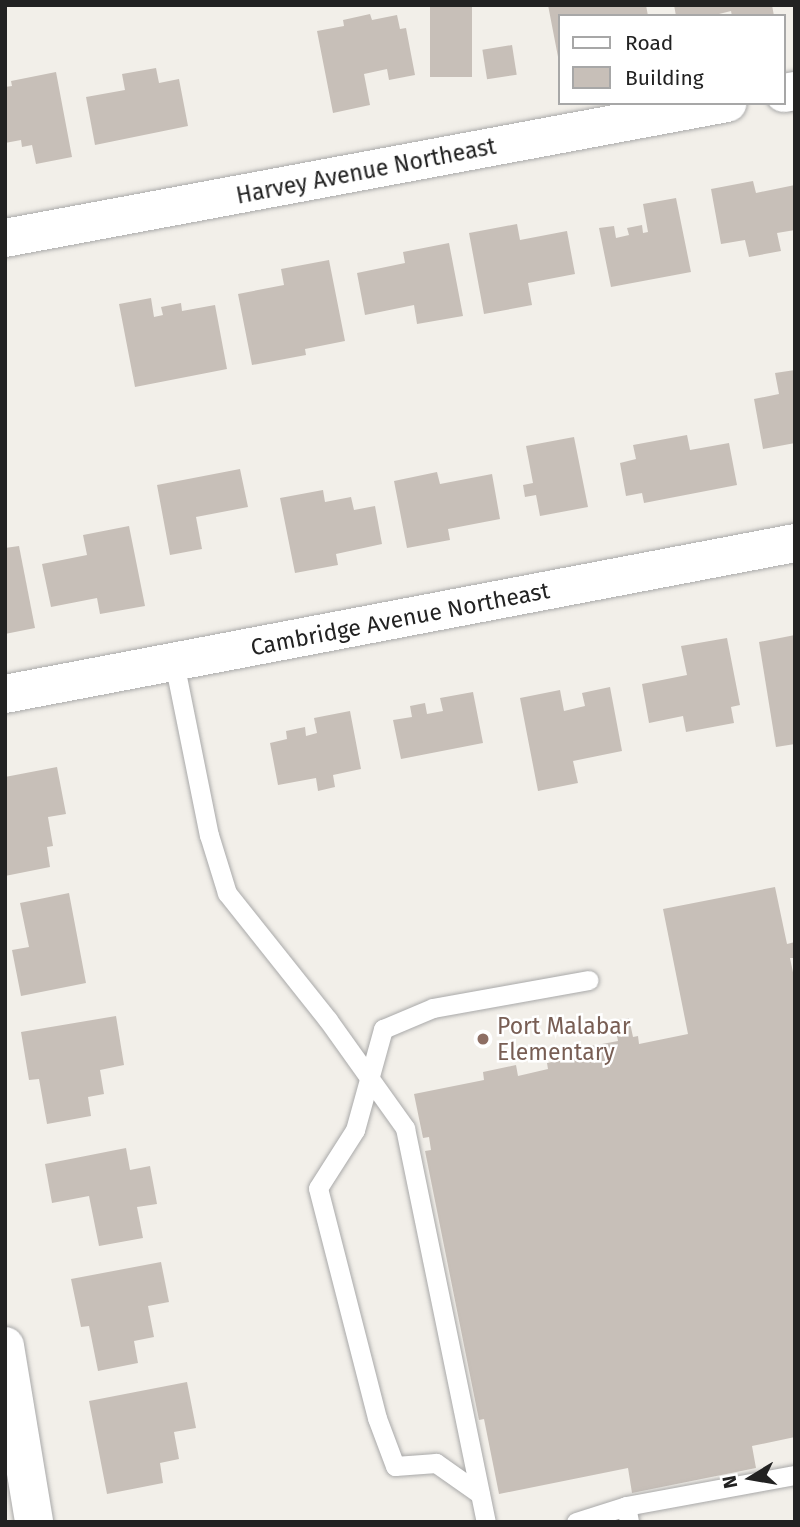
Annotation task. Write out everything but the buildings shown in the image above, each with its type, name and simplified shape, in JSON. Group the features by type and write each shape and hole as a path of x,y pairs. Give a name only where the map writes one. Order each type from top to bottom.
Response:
{"street":[{"name":"Harvey Avenue Northeast","path":"5,238 716,105"},
{"name":"Cambridge Avenue Northeast","path":"5,694 795,543"},
{"path":"5,1346 34,1522"}],"lane":[{"path":"174,662 209,835 227,893 328,1020 405,1128 486,1522"},
{"path":"480,1494 436,1463 395,1465 376,1418 318,1188 355,1130 383,1029 433,1008 588,980"},
{"path":"576,1522 627,1514 795,1475"}],"place":[{"name":"Port Malabar Elementary","path":"483,1039"}]}
